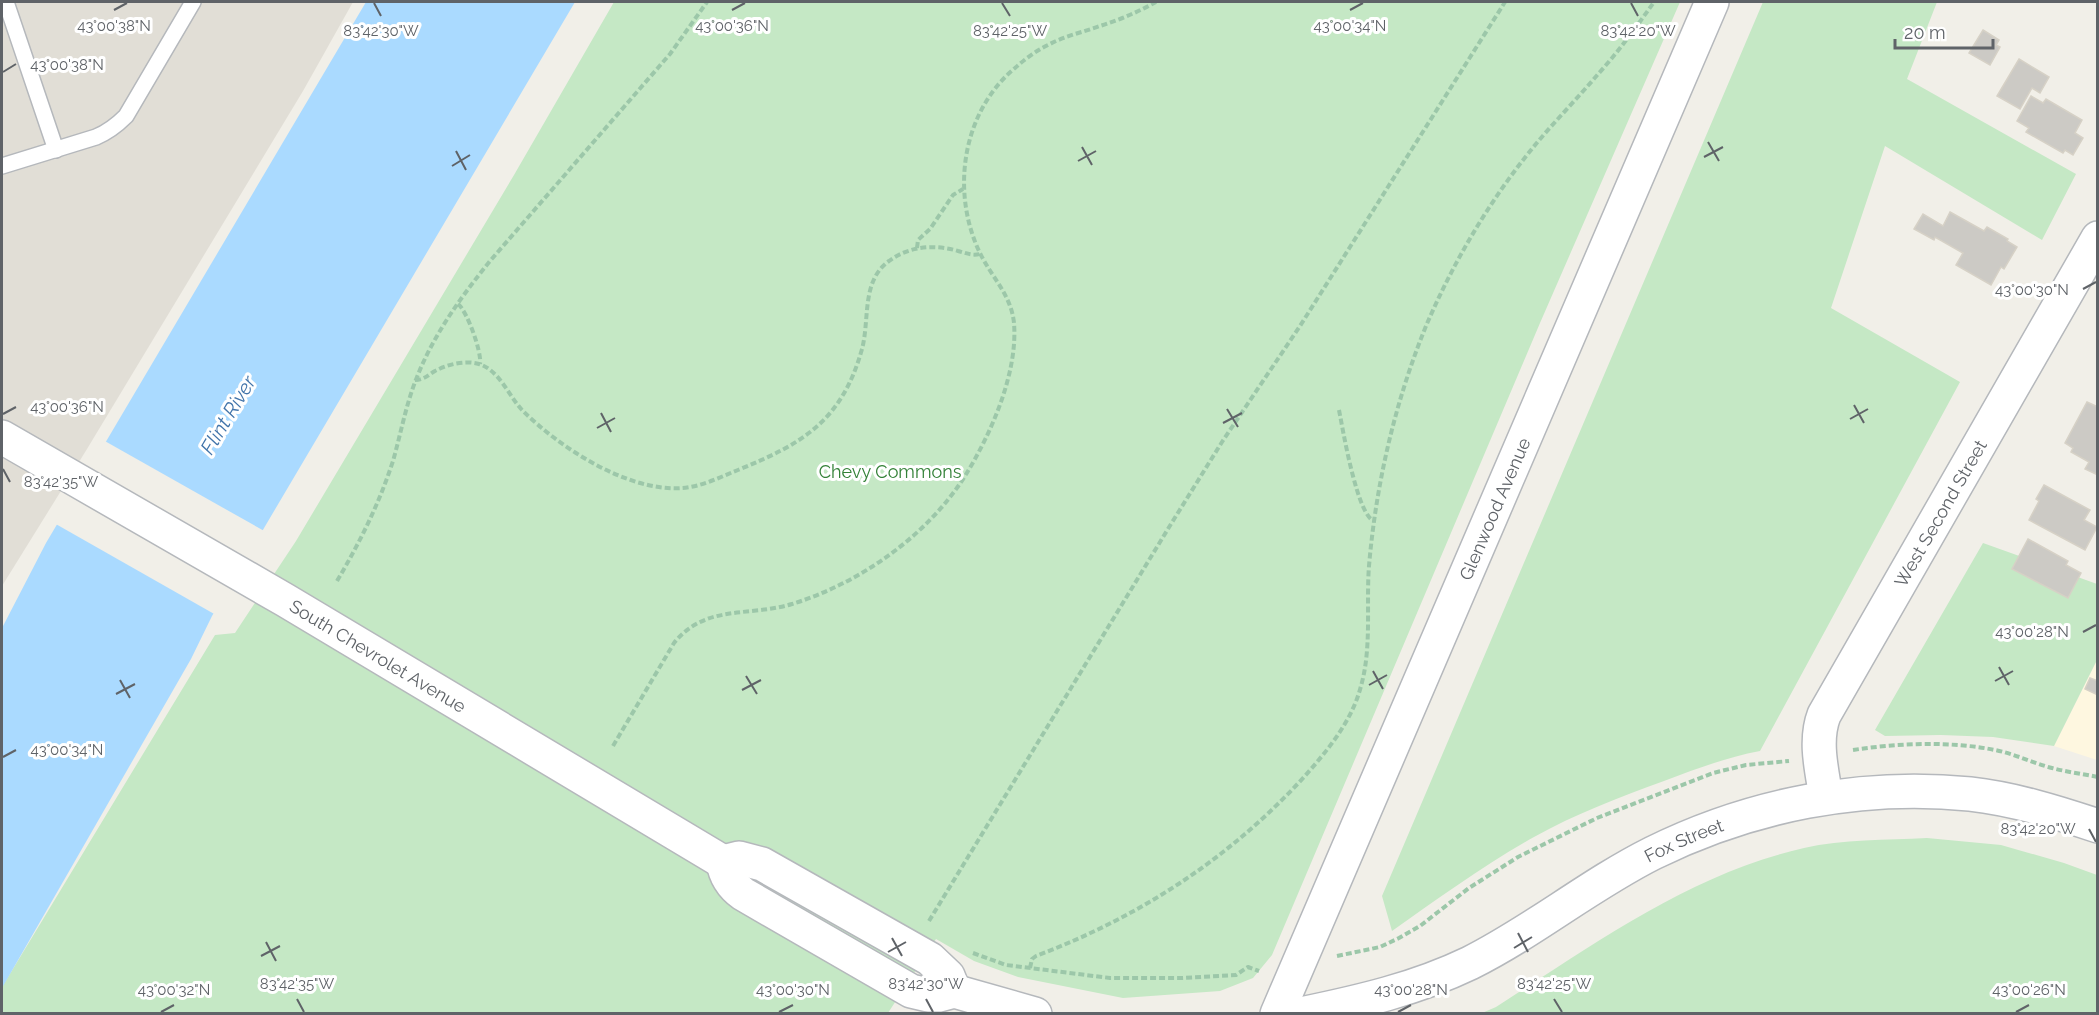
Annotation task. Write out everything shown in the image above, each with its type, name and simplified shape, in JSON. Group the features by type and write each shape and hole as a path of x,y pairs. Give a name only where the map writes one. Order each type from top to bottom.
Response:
{"street":[{"name":"Glenwood Avenue","path":"1277,1014 1712,2"},
{"name":"West Second Street","path":"1826,797 1819,741 1824,715 2097,238"},
{"name":"South Chevrolet Avenue","path":"2,437 285,600 723,862 739,858 762,864 930,959 948,976 954,991 1035,1014"},
{"name":"Fox Street","path":"1301,1014 1394,993 1446,973 1498,947 1613,875 1653,853 1701,832 1786,805 1826,797 1912,792 1971,794 2028,805 2097,826"}],"lane":[{"path":"6,2 56,150"},
{"path":"2,166 108,132 126,116 193,2"}],"path":[{"path":"337,581 367,530 380,498 415,380 431,345 490,261 670,54 707,2"},
{"path":"613,746 674,643 687,629 712,616 792,604 840,585 912,537 957,487 984,439 1002,396 1013,361 1012,312 1005,291 980,254 970,227 963,189 964,166 977,119 989,97 1013,69 1051,43 1130,15 1156,2"},
{"path":"924,929 1170,524 1312,307 1505,2"},
{"path":"1030,968 1032,959 1036,956 1106,927 1213,861 1269,813 1320,758 1348,718 1362,685 1368,646 1368,585 1374,521 1398,404 1418,347 1448,279 1483,218 1521,163 1602,70 1654,2"},
{"path":"917,248 918,240 935,222 953,195 963,189"},
{"path":"415,380 422,379 448,365 480,364 490,370 522,409 544,430 584,459 643,483 664,488 692,487 777,453 804,438 824,420 849,383 858,360 873,279 891,259 917,248 939,247 972,255 980,254"},
{"path":"458,304 464,311 479,350 480,364"},
{"path":"1339,410 1361,502 1367,517 1374,521"},
{"path":"1862,749 1945,745 1973,747 1998,751 2057,770 2097,777"},
{"path":"1374,948 1407,934 1462,892 1518,857 1582,825 1713,773 1746,765 1778,763"},
{"path":"965,950 1006,965 1122,978 1236,975 1248,967 1262,972"}],"shaded area":[{"path":"2,2 353,2 303,91 2,586"},
{"path":"2097,660 2097,760 2054,746"}],"green space":[{"name":"Chevy Commons","path":"614,2 1680,2 1540,323 1272,955 1253,978 1220,991 1123,998 1018,977 974,961 936,939 888,1013 2,1014 2,987 215,635 235,633 296,541"},
{"path":"1763,2 1937,2 1907,79 2076,174 2042,240 1885,146 1831,308 1960,382 1760,751 1700,768 1565,821 1497,859 1392,931 1382,896"},
{"path":"1983,543 2097,584 2097,660 2054,746 1993,737 1885,736 1875,730"},
{"path":"1927,838 2001,845 2097,875 2097,1013 1482,1013 1496,1007 1643,914 1721,875 1762,860 1819,845 1865,840"}],"water":[{"name":"Flint River","path":"366,2 575,2 212,616 191,659 2,988 2,628 46,543"}],"pier":[{"path":"103,440 266,532 216,615 54,523"}],"building":[{"path":"1983,30 1999,40 1996,45 2000,47 1990,65 1969,53"},
{"path":"2019,59 2049,77 2040,93 2032,88 2020,109 1997,96"},
{"path":"2031,96 2043,103 2046,99 2082,120 2075,133 2083,138 2073,155 2065,150 2063,153 2026,132 2029,128 2017,121"},
{"path":"1950,212 1984,231 1987,227 2017,247 2004,269 2001,267 1991,285 1956,265 1963,253 1935,237 1934,240 1914,229 1923,214 1943,226"},
{"path":"2087,402 2098,407 2098,475 2085,469 2089,462 2071,452 2073,448 2065,443"},
{"path":"2044,485 2090,510 2084,520 2097,527 2085,550 2029,520 2039,501 2036,499"},
{"path":"2028,539 2068,561 2066,565 2081,573 2068,598 2012,569"},
{"path":"2090,678 2098,681 2098,695 2085,689"}]}
